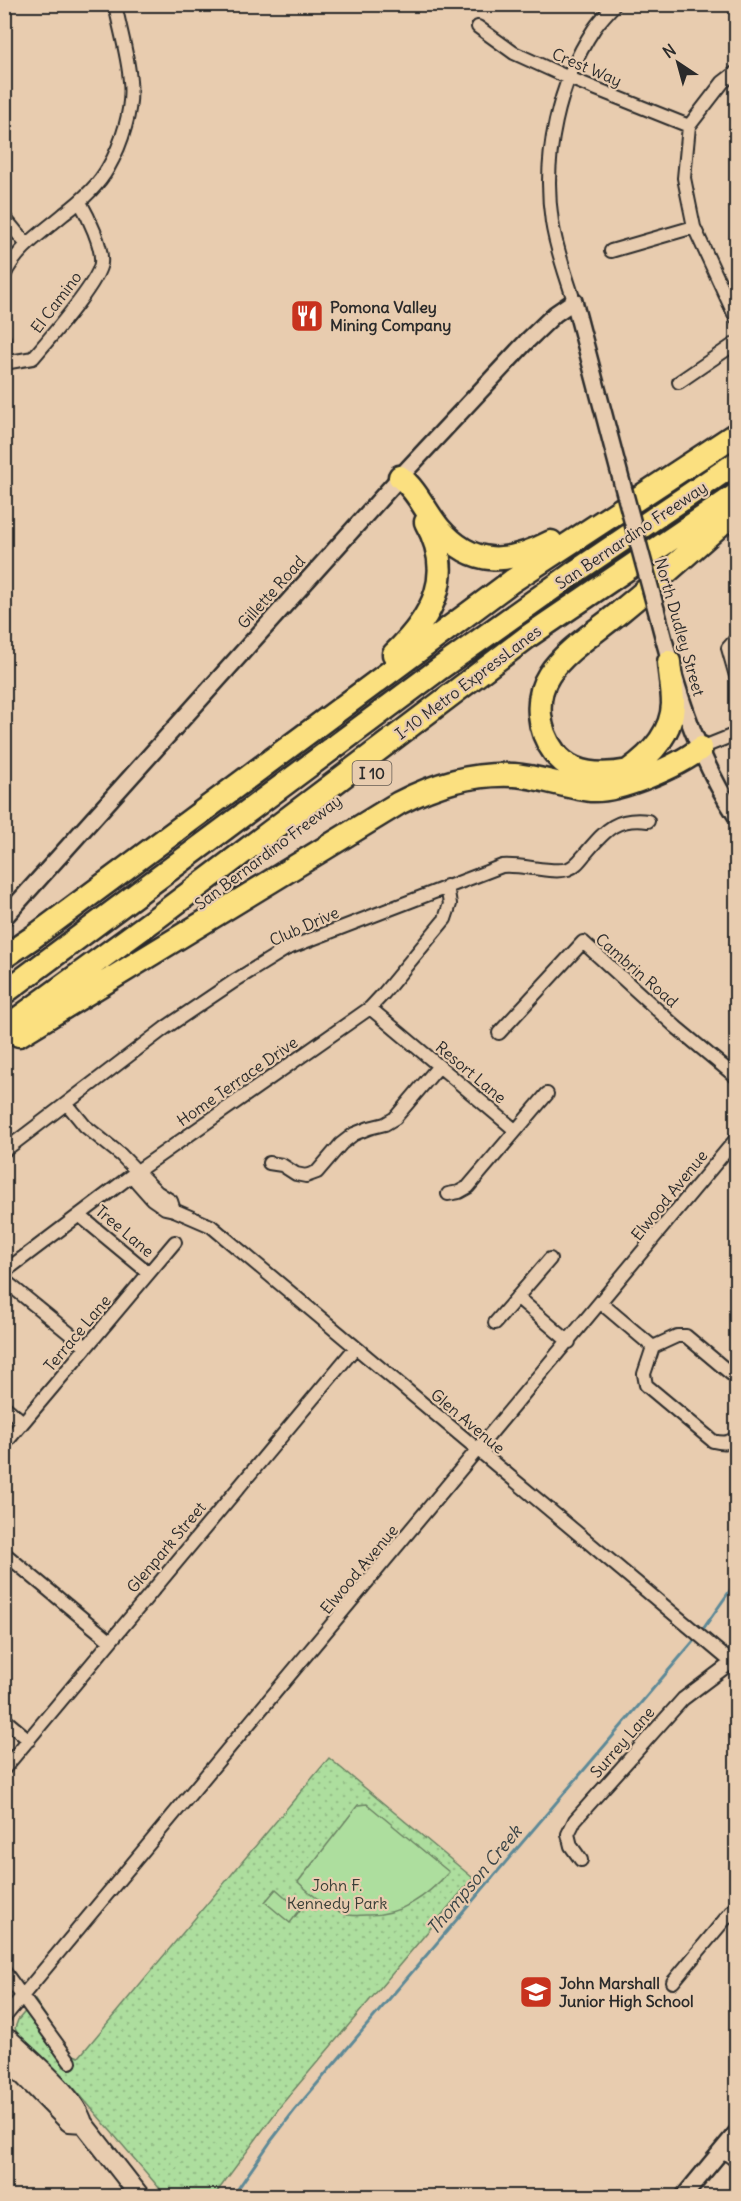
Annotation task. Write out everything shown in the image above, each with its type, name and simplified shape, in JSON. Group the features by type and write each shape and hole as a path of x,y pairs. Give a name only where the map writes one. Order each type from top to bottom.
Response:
{"highway":[{"path":"4,957 512,581 736,434"},
{"name":"San Bernardino Freeway","path":"4,993 325,753 578,570 736,463"},
{"path":"400,477 409,484 439,528 454,542 467,552 483,558 498,560 531,552 647,492"},
{"path":"326,720 414,634 428,615 435,600 440,567 434,535 403,488 400,477"},
{"name":"I-10 Metro ExpressLanes","path":"325,753 363,744 593,578 736,481"},
{"name":"I-10 Metro ExpressLanes","path":"9,1036 155,919 530,635 736,495"},
{"path":"701,748 685,748 628,771 607,774 586,773 557,757 547,743 541,727 542,691 549,675 562,659 732,515"},
{"name":"San Bernardino Freeway","path":"9,1036 217,891 558,633 732,515"},
{"path":"628,771 650,754 665,733 673,703 669,662"},
{"path":"9,1036 399,803 425,790 468,777 492,775 515,775 590,790 606,789 623,786 688,759 701,748"},
{"path":"4,961 32,938"}],"main road":[{"path":"4,2038 10,2040 47,2075 80,2112 83,2123 132,2194"},
{"path":"4,2056 69,2122 83,2123"}],"street":[{"path":"4,276 9,265 27,245 80,202 108,170 120,141 128,114 130,82 116,4"},
{"path":"574,301 552,221 550,173 556,123 568,78 594,28 615,4"},
{"name":"Crest Way","path":"478,27 514,53 568,78 689,126"},
{"path":"736,72 723,82 689,126 684,178 694,227 736,318"},
{"name":"El Camino","path":"4,363 33,358 93,282 101,263 94,227 80,202"},
{"path":"4,217 27,245"},
{"path":"611,251 694,227"},
{"name":"Gillette Road","path":"4,918 400,477 526,342 555,314 574,301"},
{"name":"North Dudley Street","path":"574,301 669,662 701,748 723,795 736,816"},
{"path":"4,339 4,349"},
{"path":"679,382 736,343"},
{"path":"736,641 728,648 736,676"},
{"path":"701,748 736,734"},
{"name":"Club Drive","path":"4,1151 165,1028 286,949 502,866 516,864 558,871 570,869 605,831 620,822 635,819 648,821"},
{"name":"Home Terrace Drive","path":"4,1272 136,1172 370,1008 445,920 450,904 447,886"},
{"name":"Cambrin Road","path":"499,1033 583,942 676,1027 736,1077"},
{"name":"Resort Lane","path":"370,1008 515,1130"},
{"path":"269,1163 282,1165 306,1176 316,1172 341,1144 354,1134 385,1125 395,1118 439,1066"},
{"path":"448,1194 468,1187 547,1094"},
{"name":"Glen Avenue","path":"67,1104 85,1126 121,1155 136,1172 136,1181 171,1201 174,1210 211,1226 734,1664"},
{"name":"Elwood Avenue","path":"4,2018 479,1451 736,1139"},
{"name":"Tree Lane","path":"79,1215 148,1273"},
{"name":"Terrace Lane","path":"4,1445 175,1242"},
{"path":"495,1323 550,1259"},
{"path":"4,1280 86,1347"},
{"path":"517,1298 569,1342"},
{"path":"602,1303 653,1347"},
{"path":"736,1378 686,1336 677,1336 653,1347 644,1374 646,1385 713,1441 723,1443 734,1440 736,1436"},
{"name":"Glenpark Street","path":"4,1769 354,1348"},
{"path":"4,1406 24,1422"},
{"path":"4,1553 110,1641"},
{"name":"Surrey Lane","path":"581,1860 568,1834 575,1820 683,1699 734,1664"},
{"path":"4,1719 28,1740"},
{"path":"673,1982 736,1906"},
{"path":"4,1971 70,2062"},
{"path":"684,2196 736,2133"},
{"path":"722,2150 736,2161"}],"green space":[{"name":"John F. Kennedy Park","path":"329,1758 473,1878 282,2104 214,2196 166,2196 74,2088 19,2037 15,2028 18,2020 35,2000 71,2054 79,2057"},
{"path":"367,1804 449,1872 432,1889 402,1908 379,1914 348,1915 327,1905 298,1882 358,1805"},
{"path":"276,1889 300,1910 290,1923 265,1902"}],"waterway":[{"name":"Thompson Creek","path":"701,1632 736,1582"},
{"name":"Thompson Creek","path":"233,2196 294,2111 697,1637"}],"place":[{"name":"Pomona Valley Mining Company","path":"307,316"},
{"name":"John Marshall Junior High School","path":"536,1992"}]}
